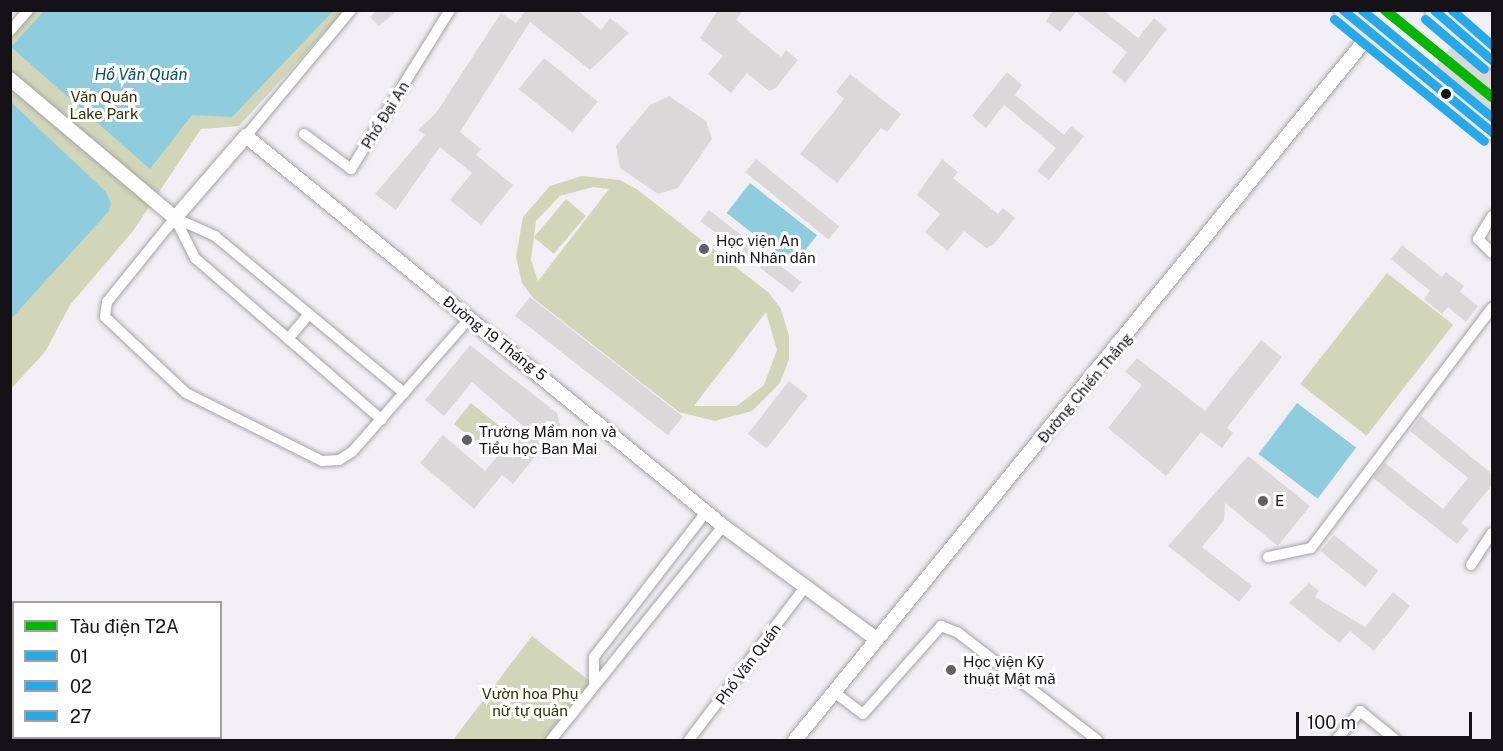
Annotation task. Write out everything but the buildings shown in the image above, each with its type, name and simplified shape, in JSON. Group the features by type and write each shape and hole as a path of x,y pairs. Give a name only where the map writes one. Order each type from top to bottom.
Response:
{"highway":[{"path":"1342,10 1492,132"},
{"path":"1433,10 1492,60"}],"street":[{"path":"10,31 28,10"},
{"path":"351,10 107,302 105,317 113,330 186,393 322,461 339,460 352,452 469,320"},
{"name":"Phố Đại An","path":"304,134 351,169 450,10"},
{"name":"Đường Chiến Thắng","path":"795,741 875,638 1143,319 1371,33"},
{"path":"10,79 175,218 215,236 404,393"},
{"name":"Đường 19 Tháng 5","path":"246,136 723,526 875,638"},
{"path":"1492,216 1478,238 1492,254"},
{"path":"175,218 195,258 382,420"},
{"path":"1268,557 1311,548 1492,308"},
{"path":"288,339 309,314"},
{"path":"594,682 594,657 706,512"},
{"path":"551,741 594,682 609,673 723,526"},
{"path":"1471,564 1492,533"},
{"name":"Phố Văn Quán","path":"689,741 805,587"},
{"path":"834,692 863,714 941,626 957,632 1096,741"},
{"path":"1336,741 1360,711 1396,741"}],"green space":[{"name":"Văn Quán Lake Park","path":"33,11 344,11 239,126 201,129 133,231 70,305 45,352 11,389 10,35"},
{"path":"582,176 620,180 638,190 769,293 781,309 789,336 789,359 780,383 752,411 715,421 679,412 533,298 522,283 516,257 523,217 550,186","holes":["593,187 609,189 538,281 531,260 536,221 560,196","766,312 777,350 764,385 737,406 694,406"]},
{"path":"566,199 586,216 554,254 534,237"},
{"path":"1387,273 1453,325 1366,436 1300,384"},
{"path":"471,403 501,427 484,448 454,424"},
{"name":"Vườn hoa Phụ nữ tự quản","path":"532,636 591,682 549,740 453,740"}],"water":[{"name":"Hồ Văn Quán","path":"44,11 333,11 232,117 192,115 150,169 11,47"},
{"path":"11,102 106,192 111,203 109,211 11,319"},
{"path":"750,183 817,235 794,265 727,213"},
{"path":"1297,403 1356,448 1318,499 1258,454"}],"metro line":[{"name":"T2A","path":"1385,10 1492,97"}],"transit line":[{"name":"01","path":"1343,10 1492,132"},
{"name":"27","path":"1362,10 1492,117"},
{"name":"01","path":"1434,10 1492,60"},
{"name":"27","path":"1452,10 1492,45"},
{"name":"02","path":"1334,19 1484,141"},
{"name":"02","path":"1425,19 1484,69"}],"place":[{"name":"Học viện An ninh Nhân dân","path":"704,249"},
{"name":"Trường Mầm non và Tiểu học Ban Mai","path":"467,440"},
{"name":"E","path":"1263,501"},
{"name":"Học viện Kỹ thuật Mật mã","path":"951,670"}]}
